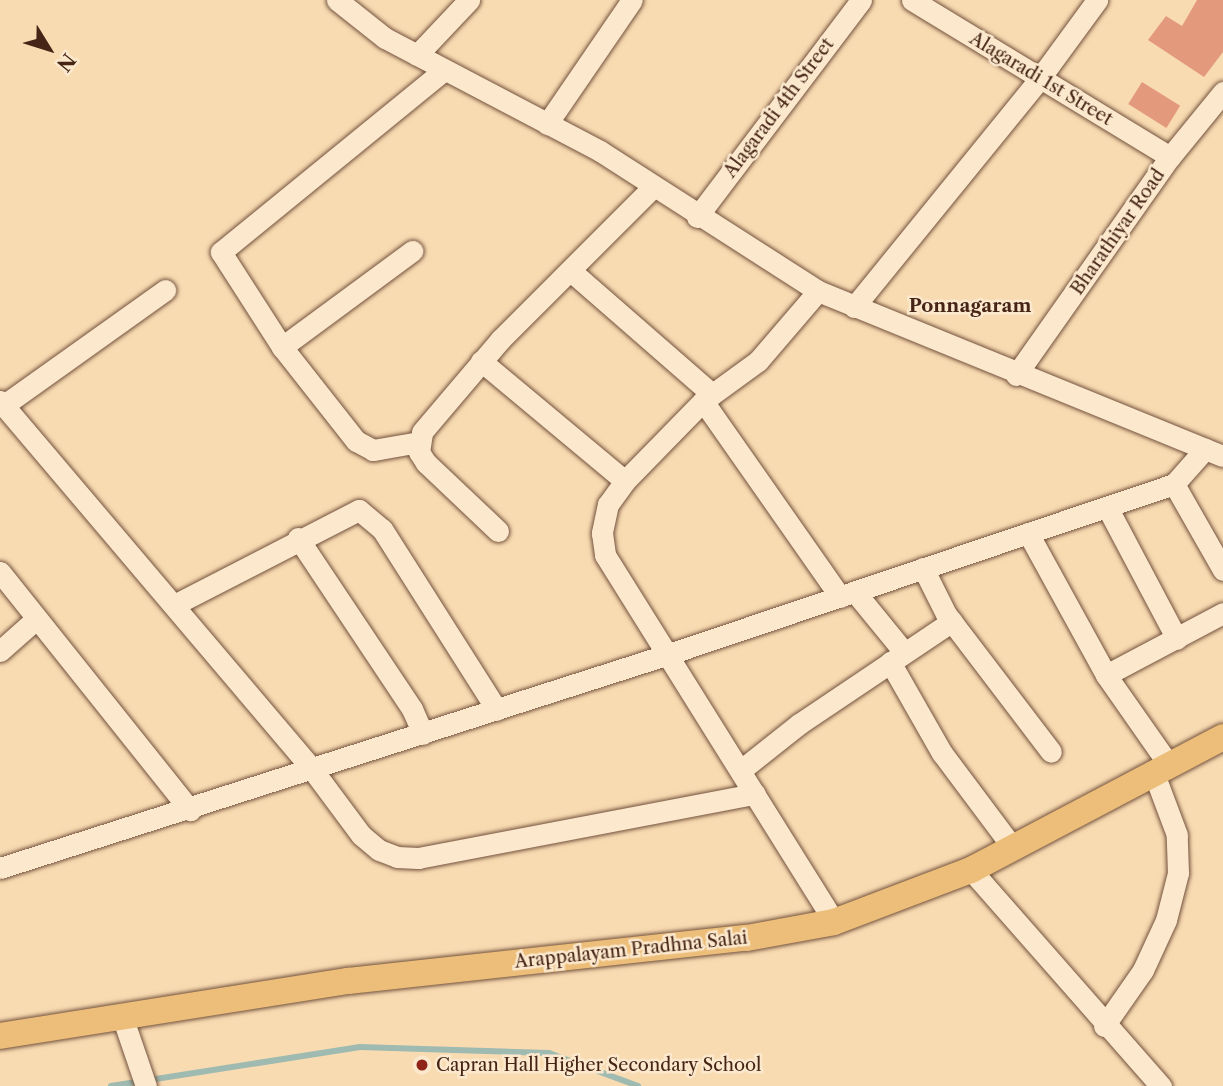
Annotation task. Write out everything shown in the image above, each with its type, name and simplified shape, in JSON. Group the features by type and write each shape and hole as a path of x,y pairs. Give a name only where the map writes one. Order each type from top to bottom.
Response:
{"main road":[{"name":"Arappalayam Pradhna Salai","path":"0,1035 123,1019 348,981 747,938 834,922 971,870 1223,737"}],"street":[{"path":"337,0 385,38 600,151 697,216 818,291 1016,375 1217,454"},
{"path":"417,55 469,0"},
{"path":"547,124 632,0"},
{"name":"Alagaradi 4th Street","path":"697,216 861,0"},
{"name":"Alagaradi 1st Street","path":"912,0 1170,157"},
{"path":"854,307 1040,78 1097,0"},
{"path":"444,70 221,252 282,346 356,441 373,450 419,442 481,361 572,272 653,187"},
{"name":"Bharathiyar Road","path":"1016,375 1170,157 1223,92"},
{"path":"282,346 412,251"},
{"path":"572,272 707,397 847,594 897,657 942,753 1013,848"},
{"path":"165,290 2,403 312,769 361,835 397,857 418,858 755,794"},
{"path":"818,291 758,361 707,397 625,481 608,504 603,522 605,555 834,922"},
{"path":"481,361 625,481"},
{"path":"419,442 426,463 498,531"},
{"path":"0,868 190,810 669,654 1107,507 1174,484 1217,454"},
{"path":"1174,484 1223,570"},
{"path":"1107,507 1178,639"},
{"path":"174,605 349,511 367,513 497,710"},
{"path":"1028,533 1161,768 1177,835 1178,873 1166,920 1143,970 1104,1026"},
{"path":"298,538 412,709 423,734"},
{"path":"923,568 952,621 1051,752"},
{"path":"0,572 190,810"},
{"path":"1106,675 1223,613"},
{"path":"0,651 36,619"},
{"path":"741,770 897,657 952,621"},
{"path":"971,870 1104,1026 1161,1086"},
{"path":"123,1019 146,1086"}],"building":[{"path":"1197,0 1223,0 1223,52 1204,77 1148,40 1166,16 1182,26"},
{"path":"1142,82 1180,106 1166,128 1128,104"}],"waterway":[{"path":"111,1086 360,1047 549,1053 638,1086"}],"place":[{"name":"Capran Hall Higher Secondary School","path":"422,1065"}],"district":[{"name":"Ponnagaram","path":"970,306"}]}
